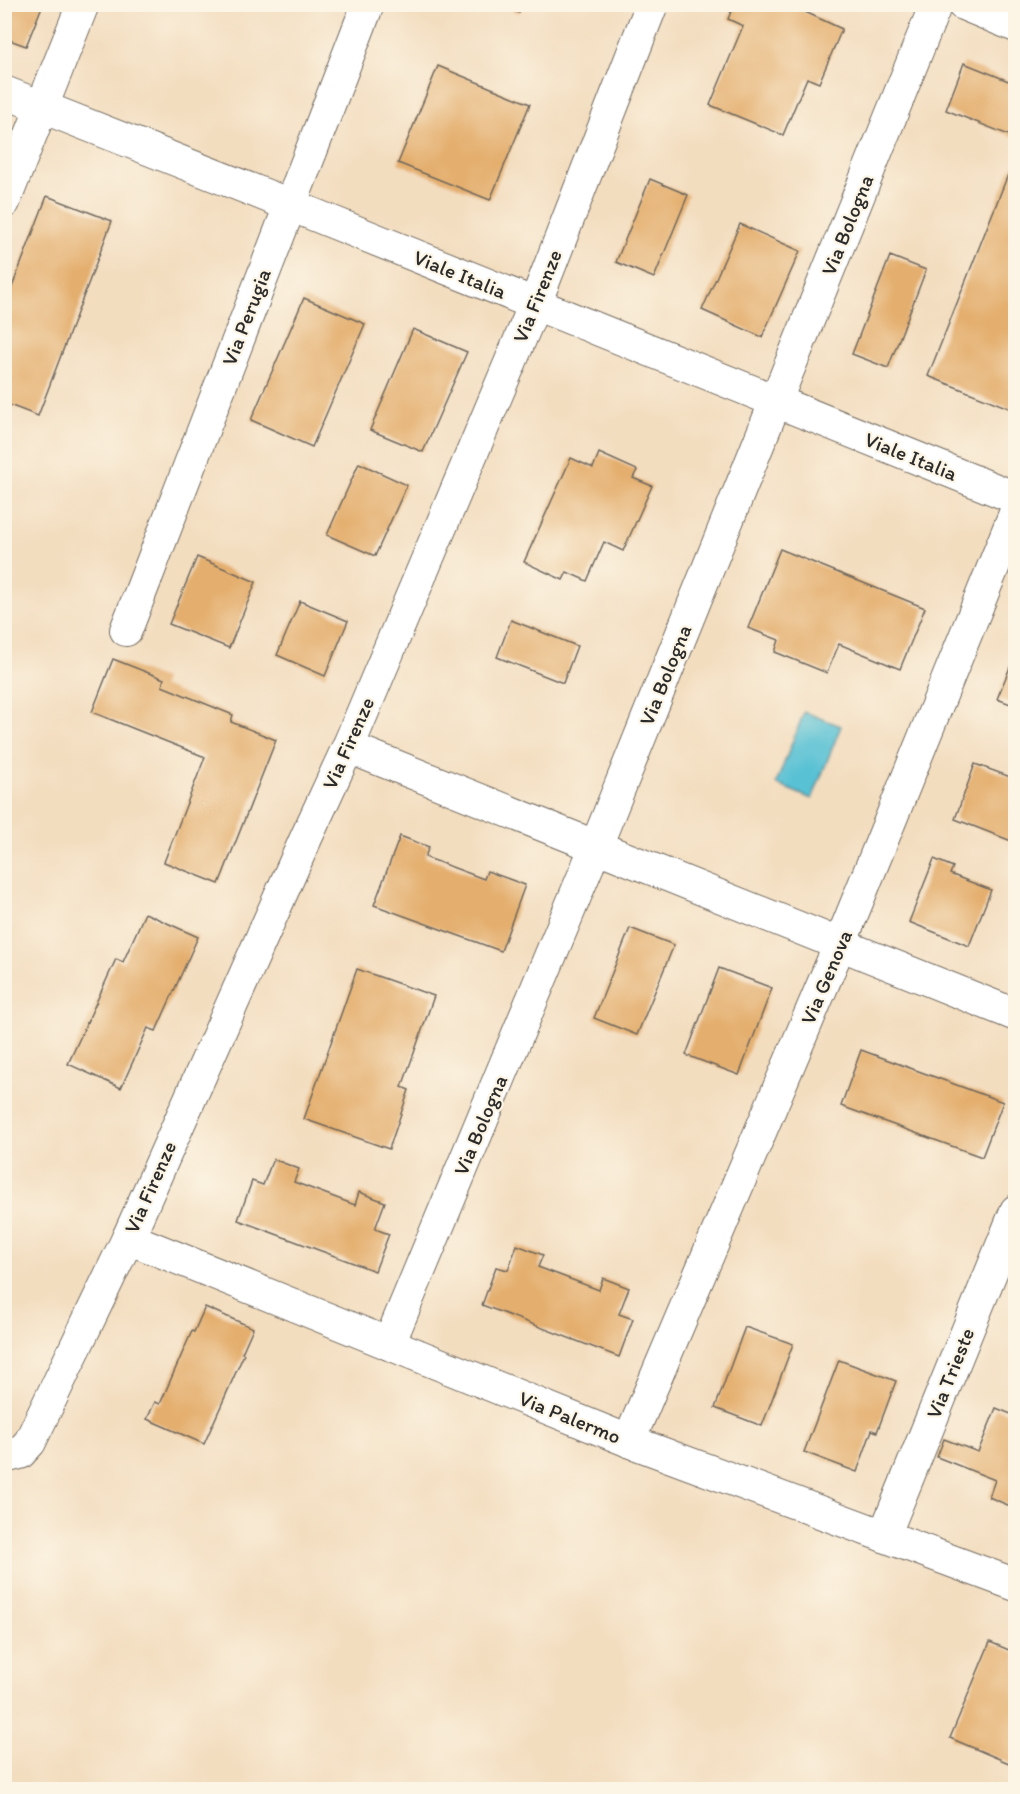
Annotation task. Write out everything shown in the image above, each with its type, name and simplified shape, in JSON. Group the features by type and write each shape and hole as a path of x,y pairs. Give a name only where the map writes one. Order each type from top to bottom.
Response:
{"street":[{"path":"4,202 83,4"},
{"name":"Via Perugia","path":"126,630 368,4"},
{"name":"Via Firenze","path":"4,1457 20,1453 30,1442 128,1238 348,747 534,304 652,4"},
{"name":"Via Bologna","path":"389,1344 596,846 936,4"},
{"path":"963,4 1016,26"},
{"name":"Viale Italia","path":"4,92 1016,498"},
{"name":"Via Genova","path":"629,1441 840,944 1016,511"},
{"path":"348,747 1016,1015"},
{"name":"Via Trieste","path":"884,1536 1016,1211"},
{"name":"Via Palermo","path":"128,1238 629,1441 1016,1585"}],"water":[{"path":"804,712 841,726 812,799 776,784"}],"building":[{"path":"4,4 43,4 26,46 4,38"},
{"path":"497,4 522,4 519,13"},
{"path":"734,4 788,4 842,29 819,83 807,78 783,135 710,105 743,26 728,19"},
{"path":"964,63 1016,84 1016,138 946,110"},
{"path":"438,66 530,104 490,200 398,163"},
{"path":"1011,167 1016,169 1016,411 928,376"},
{"path":"650,179 688,195 654,278 616,262"},
{"path":"47,196 112,221 38,416 4,403 4,308"},
{"path":"740,224 800,251 762,337 702,310"},
{"path":"890,256 926,270 888,368 852,354"},
{"path":"304,298 365,324 312,447 251,420"},
{"path":"413,329 467,352 423,452 370,430"},
{"path":"599,453 637,470 633,478 652,486 623,551 604,542 587,581 567,572 563,580 524,562 571,458 593,468"},
{"path":"359,463 407,485 375,556 327,535"},
{"path":"780,549 925,608 900,669 839,644 827,673 775,652 779,640 748,628"},
{"path":"197,557 256,582 229,648 169,624"},
{"path":"300,601 348,621 325,676 277,655"},
{"path":"511,620 577,646 563,683 497,657"},
{"path":"1016,655 1016,706 997,699"},
{"path":"113,659 164,679 162,686 233,715 231,722 276,740 219,884 164,862 205,757 92,712"},
{"path":"975,764 1016,779 1016,838 1014,842 955,819"},
{"path":"400,836 429,847 425,857 484,879 487,871 525,885 501,951 374,905"},
{"path":"934,859 953,867 950,874 991,890 969,946 909,922"},
{"path":"145,913 198,937 156,1031 148,1028 121,1088 68,1064 116,959 123,962"},
{"path":"630,928 674,945 637,1035 594,1018"},
{"path":"719,968 772,988 739,1075 686,1055"},
{"path":"357,969 434,996 402,1087 409,1090 389,1149 304,1119"},
{"path":"861,1050 1003,1102 982,1157 841,1106"},
{"path":"273,1159 299,1169 294,1182 355,1205 359,1192 385,1202 375,1229 389,1234 375,1271 238,1220 252,1181 263,1185"},
{"path":"517,1245 543,1255 538,1267 599,1290 603,1278 629,1288 619,1314 633,1319 619,1357 482,1305 496,1267 508,1270"},
{"path":"205,1307 253,1328 242,1353 244,1354 204,1444 147,1419 155,1402 160,1404"},
{"path":"745,1327 793,1344 762,1426 715,1408"},
{"path":"839,1360 896,1381 877,1432 872,1430 857,1472 804,1452"},
{"path":"996,1408 1016,1416 1016,1492 1010,1506 989,1497 995,1480 937,1457 944,1439 978,1452"},
{"path":"990,1642 1016,1653 1016,1766 950,1738"}]}
